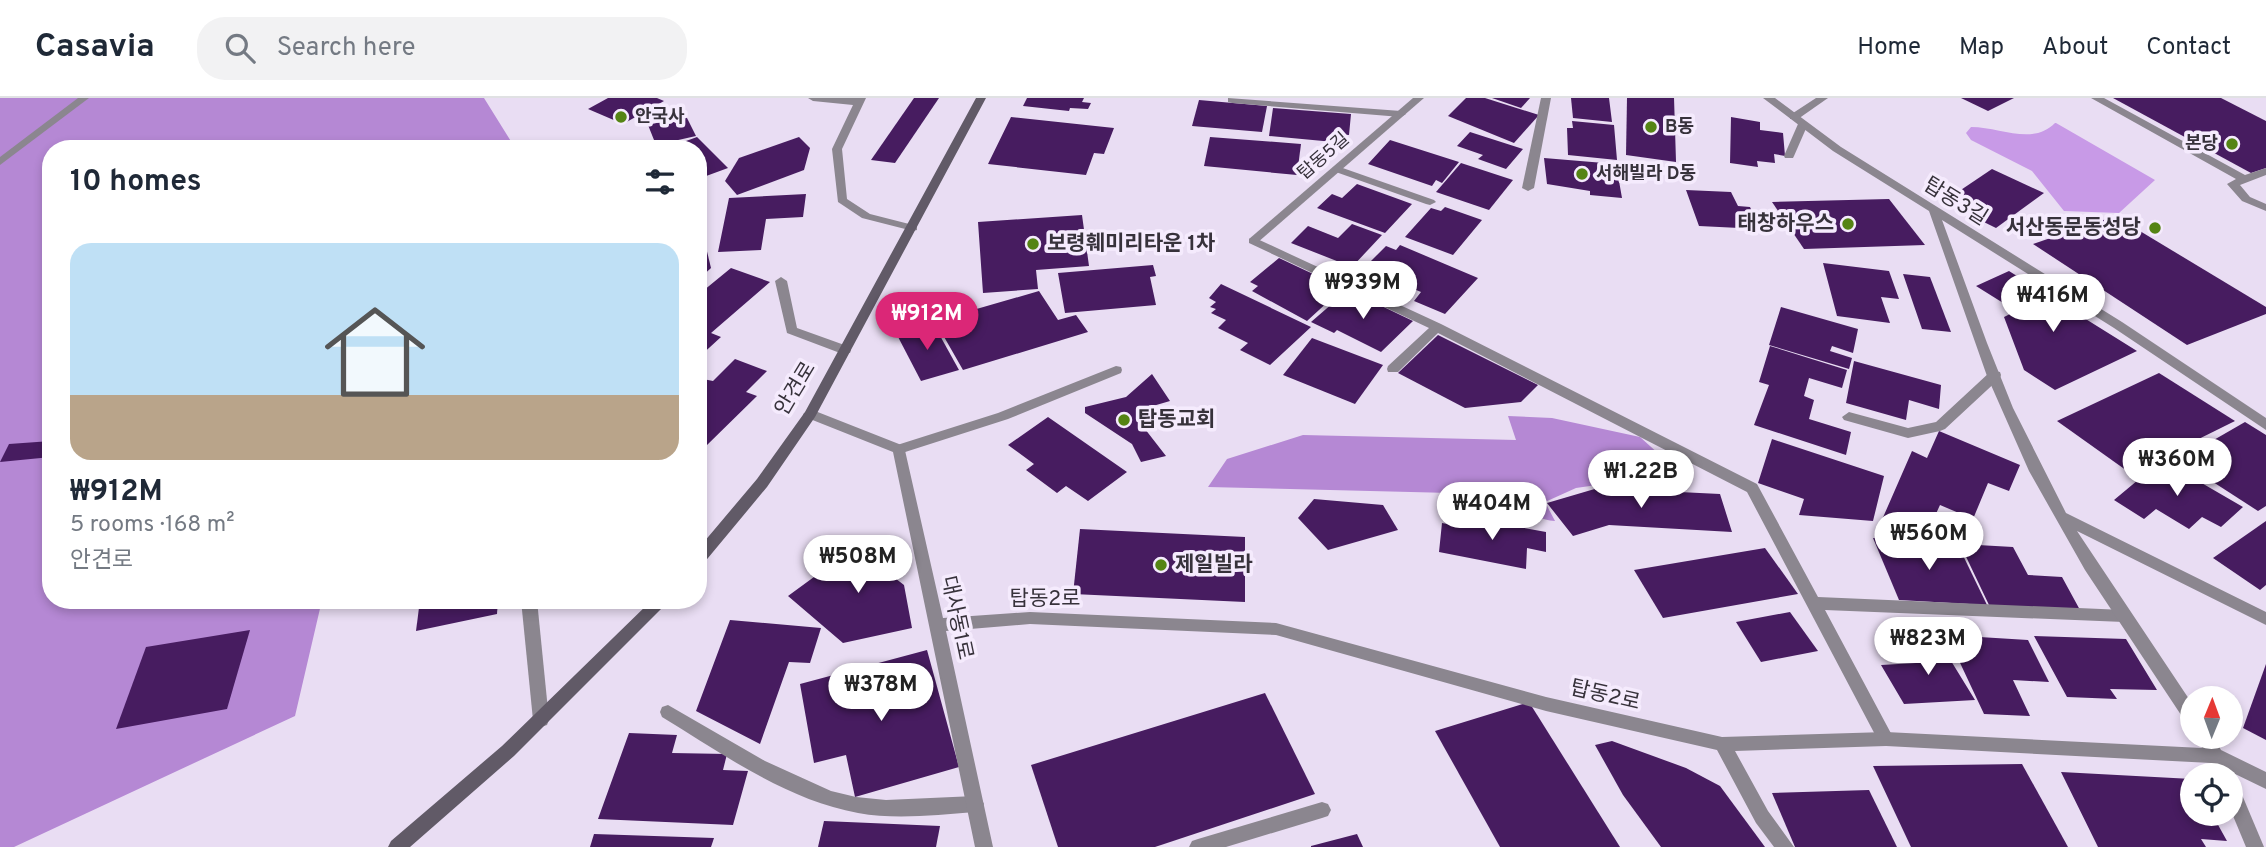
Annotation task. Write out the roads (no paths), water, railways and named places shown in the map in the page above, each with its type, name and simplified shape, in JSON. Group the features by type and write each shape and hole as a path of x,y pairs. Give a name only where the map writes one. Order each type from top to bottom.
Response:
{"street":[{"path":"0,162 84,98"},
{"path":"813,98 859,100 837,149 842,200 866,216 912,228"},
{"name":"안견로","path":"707,549 762,483 810,414 981,98"},
{"name":"탑동5길","path":"1419,98 1253,242 1437,327"},
{"path":"1528,188 1546,98"},
{"name":"탑동3길","path":"1768,98 1934,212 2118,325 2266,425"},
{"path":"1789,156 1798,120 1823,98"},
{"path":"2096,98 2244,178"},
{"path":"1232,100 1401,114"},
{"path":"1337,169 1430,202"},
{"path":"2266,171 2233,184 2234,189 2249,200 2266,208"},
{"path":"1934,212 2011,419 2061,517 2180,700"},
{"path":"781,281 791,330 845,350"},
{"path":"1393,369 1437,327 1752,488 1886,739"},
{"path":"810,414 899,449 1003,416 1116,370"},
{"path":"1849,417 1908,433 1940,426 1995,375"},
{"name":"대사동1로","path":"899,449 984,847"},
{"path":"2061,517 2266,619"},
{"path":"1814,603 2123,616"},
{"path":"530,609 541,720"},
{"path":"397,847 541,720 653,609"},
{"name":"탑동2로","path":"936,625 1030,618 1276,629 1545,704 1722,744 1886,739 2218,756 2266,781"},
{"path":"668,712 760,765 804,788 832,798 856,804 895,808 975,804"},
{"path":"1722,744 1762,817 1785,847"},
{"path":"2213,749 2221,763"},
{"path":"1198,847 1322,810"},
{"path":"2243,818 2255,847"}],"place":[{"name":"안국사","path":"621,117"},
{"name":"B동","path":"1651,127"},
{"name":"본당","path":"2232,144"},
{"name":"서해빌라 D동","path":"1582,174"},
{"name":"태창하우스","path":"1848,224"},
{"name":"서산동문동성당","path":"2155,228"},
{"name":"보령훼미리타운 1차","path":"1033,244"},
{"name":"탑동교회","path":"1124,420"},
{"name":"제일빌라","path":"1161,565"}]}
